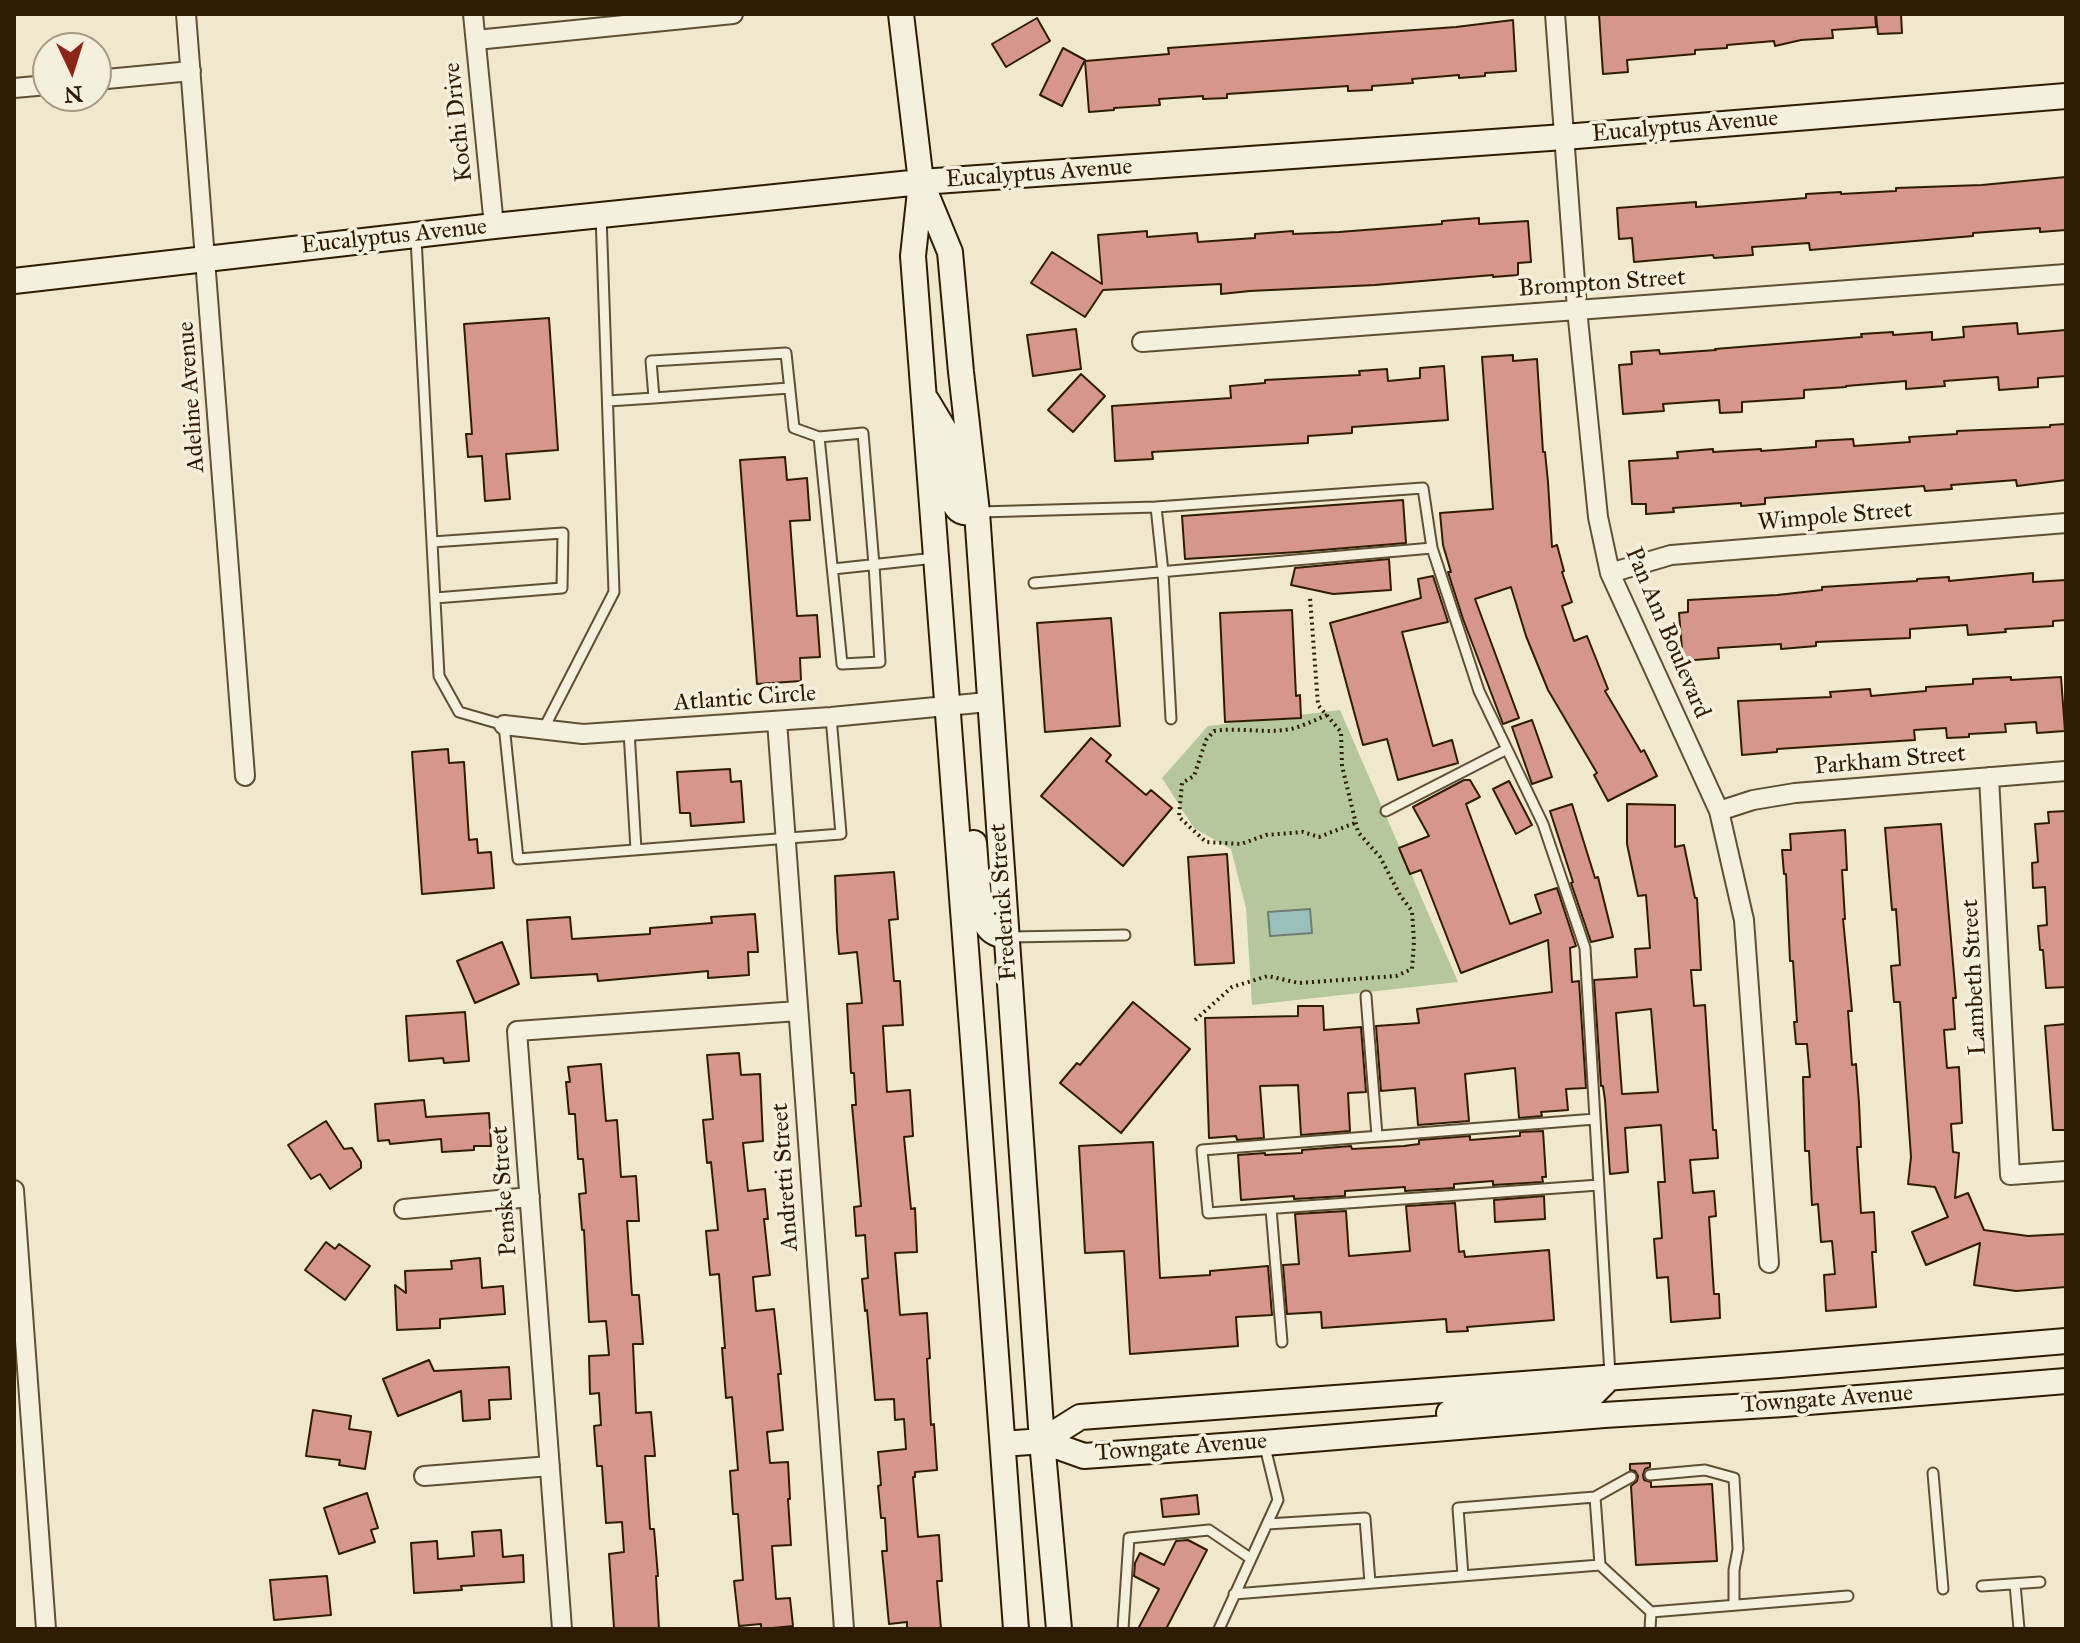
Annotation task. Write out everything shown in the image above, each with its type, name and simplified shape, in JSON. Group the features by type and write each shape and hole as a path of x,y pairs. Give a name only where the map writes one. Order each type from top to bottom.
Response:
{"main road":[{"name":"Frederick Street","path":"901,14 921,182 913,256 1016,1629"},
{"name":"Eucalyptus Avenue","path":"14,281 494,226 921,182 1564,137 2066,96"},
{"name":"Frederick Street","path":"921,182 950,252 977,512 1042,1441 1059,1629"},
{"path":"924,395 949,442 955,505 958,511 977,512"},
{"path":"955,811 968,822 973,836 984,921 993,932 1006,937"},
{"name":"Towngate Avenue","path":"1042,1441 1080,1417 2066,1341"},
{"path":"1779,1365 1784,1404"},
{"path":"1428,1429 1452,1411 1589,1398 1610,1377"},
{"name":"Towngate Avenue","path":"1042,1441 1084,1456 2066,1381"},
{"path":"1003,1444 1042,1441"}],"street":[{"name":"Adeline Avenue","path":"186,14 245,776"},
{"name":"Kochi Drive","path":"473,14 494,226"},
{"path":"476,40 733,14"},
{"name":"Pan Am Boulevard","path":"1555,14 1577,309 1598,517 1610,573 1719,811 1744,920 1769,1263"},
{"path":"112,78 191,71"},
{"name":"Brompton Street","path":"1142,342 2066,274"},
{"name":"Wimpole Street","path":"1610,573 1671,555 2066,523"},
{"name":"Atlantic Circle","path":"504,725 583,734 831,717 988,702"},
{"name":"Andretti Street","path":"777,721 844,1629"},
{"name":"Parkham Street","path":"1719,811 1753,800 1795,793 2066,771"},
{"name":"Lambeth Street","path":"1989,777 2010,1175 2066,1171"},
{"name":"Penske Street","path":"562,1629 517,1031 798,1011"},
{"path":"14,1190 46,1629"},
{"path":"404,1209 530,1197"},
{"path":"424,1476 550,1466"}],"lane":[{"path":"543,730 614,592 601,215"},
{"path":"416,235 439,676 459,712 504,725 518,859 841,834 831,717"},
{"path":"654,398 651,361 786,353 794,428 819,437 863,433 880,662 842,664 819,437"},
{"path":"608,401 789,388"},
{"path":"977,512 1156,507 1423,488 1432,548 1479,691 1543,824 1585,948 1610,1377"},
{"path":"1156,507 1171,719"},
{"path":"432,542 563,533 562,588 435,598"},
{"path":"1034,583 1432,548"},
{"path":"833,569 935,558"},
{"path":"629,731 636,850"},
{"path":"1386,811 1507,749"},
{"path":"1006,937 1125,935"},
{"path":"1366,996 1377,1136"},
{"path":"1595,1119 1202,1150 1208,1213 1599,1185"},
{"path":"1271,1209 1282,1342"},
{"path":"1219,1629 1278,1500 1264,1443"},
{"path":"1650,1475 1705,1470 1734,1478 1738,1549 1734,1570 1734,1605"},
{"path":"1933,1473 1943,1589"},
{"path":"1463,1576 1458,1508 1595,1497 1631,1477"},
{"path":"1595,1497 1600,1565 1651,1612 1848,1596"},
{"path":"1267,1524 1365,1518 1370,1583"},
{"path":"1123,1629 1129,1538 1209,1530 1250,1558"},
{"path":"1234,1594 1600,1565"},
{"path":"1982,1586 2040,1582"},
{"path":"2015,1584 2019,1629"},
{"path":"1650,1629 1651,1612"}],"path":[{"path":"1195,1020 1232,987 1268,976 1299,983 1396,976 1412,969 1412,911 1380,857 1358,832 1342,766 1341,732 1318,705 1310,597"},
{"path":"1327,715 1291,729 1258,731 1231,728 1214,731 1206,740 1194,776 1182,783 1179,817 1206,842 1241,844 1266,835 1303,832 1319,837 1355,823"}],"green space":[{"path":"1340,710 1458,982 1252,1005 1246,908 1231,849 1194,828 1162,778 1208,726"}],"water":[{"path":"1310,909 1312,933 1270,936 1268,912"}],"building":[{"path":"1599,14 1875,14 1876,27 1832,30 1833,38 1775,46 1774,41 1727,45 1727,48 1695,50 1695,54 1627,60 1628,72 1603,74"},
{"path":"1876,14 1901,14 1902,33 1878,34"},
{"path":"1037,18 1050,41 1006,67 992,44"},
{"path":"1513,20 1516,71 1459,78 1459,75 1412,79 1413,83 1372,86 1372,90 1348,91 1348,86 1227,94 1227,98 1159,99 1160,105 1089,112 1085,61 1169,54 1168,48"},
{"path":"1063,48 1085,60 1062,106 1040,95"},
{"path":"2066,177 2066,230 2040,232 2040,228 1973,233 1973,236 1810,250 1809,243 1752,247 1753,255 1634,262 1632,238 1619,239 1617,208 1696,202 1696,207 1806,198 1806,194 1896,191 1896,188 1982,185"},
{"path":"1479,218 1479,224 1528,221 1531,262 1518,263 1518,275 1221,294 1221,284 1103,290 1085,317 1031,283 1052,252 1102,284 1098,235 1147,231 1147,237 1197,233 1198,242 1255,238 1255,234 1339,232"},
{"path":"549,318 558,450 506,454 510,499 485,501 482,456 468,457 466,434 472,434 464,324"},
{"path":"2017,323 2018,334 2066,330 2066,376 2038,378 2038,387 1999,390 1998,377 1944,381 1945,386 1906,389 1906,381 1846,386 1804,390 1804,398 1742,402 1742,412 1720,413 1719,400 1663,404 1664,411 1623,414 1619,365 1632,364 1631,352 1659,350 1660,354 1716,350 1893,332 1893,335 1932,332 1932,340 1964,337 1963,327"},
{"path":"1076,329 1081,369 1033,376 1027,335"},
{"path":"1513,355 1513,361 1537,359 1552,547 1557,545 1572,602 1562,606 1574,641 1587,636 1608,689 1605,691 1641,752 1644,750 1657,776 1608,801 1594,775 1597,773 1548,690 1526,636 1511,587 1475,599 1519,718 1503,724 1448,572 1451,572 1443,545 1440,513 1493,509 1482,357"},
{"path":"1444,366 1448,420 1352,427 1352,433 1308,436 1308,443 1152,452 1153,459 1115,461 1112,406 1231,398 1230,386 1265,383 1265,380 1360,375 1359,371 1387,369 1388,381 1420,378 1420,368"},
{"path":"1081,374 1105,396 1073,432 1048,410"},
{"path":"2066,424 2066,480 2017,486 2016,480 1951,485 1952,489 1925,491 1924,486 1765,498 1765,504 1673,508 1674,512 1646,514 1646,504 1632,504 1629,461 1678,458 1677,452 1816,447 1816,441 1853,439 1854,446 1910,442 1909,437 1957,434 1957,431"},
{"path":"785,457 787,480 807,478 810,520 790,521 797,616 817,615 820,657 800,658 801,681 757,684 740,460"},
{"path":"1403,500 1406,543 1185,559 1182,516"},
{"path":"1389,559 1391,590 1333,594 1291,585 1295,568"},
{"path":"2033,573 2033,582 2066,580 2066,620 2053,621 2053,626 2005,629 2006,632 1968,635 1967,625 1910,629 1910,638 1816,642 1816,646 1781,649 1781,644 1718,648 1719,658 1683,661 1679,613 1688,612 1688,600 1777,595 1822,590 1822,587 1917,579 1949,577 1949,581"},
{"path":"1433,576 1448,622 1402,632 1433,746 1452,740 1458,763 1398,780 1387,739 1363,745 1330,623 1421,598 1418,579"},
{"path":"1292,610 1296,696 1300,695 1301,718 1225,722 1220,613"},
{"path":"1111,618 1120,726 1045,732 1037,623"},
{"path":"2011,677 2011,680 2061,677 2065,731 2037,733 2036,722 2005,724 2006,732 1969,734 1969,737 1947,738 1946,728 1914,730 1915,740 1777,749 1777,752 1742,755 1738,701 1831,697 1830,692 1870,689 1871,696 1926,691 1926,687 1973,684 1973,679"},
{"path":"1532,720 1552,777 1532,784 1512,727"},
{"path":"1091,738 1111,755 1106,761 1146,795 1151,790 1172,808 1123,866 1041,796"},
{"path":"448,749 449,763 464,762 469,840 477,839 478,853 491,852 494,888 422,894 412,752"},
{"path":"730,769 731,782 741,781 744,822 691,826 690,813 680,813 677,772"},
{"path":"1464,780 1470,780 1480,797 1466,804 1510,924 1541,913 1535,895 1557,888 1576,946 1570,948 1572,982 1579,981 1586,1088 1566,1089 1568,1110 1519,1118 1515,1068 1465,1074 1469,1121 1418,1125 1415,1088 1381,1091 1376,1026 1419,1023 1417,1009 1552,992 1548,940 1461,973 1421,870 1410,874 1399,848 1429,836 1413,807"},
{"path":"1509,781 1532,825 1516,834 1493,789"},
{"path":"1572,804 1595,878 1598,877 1613,937 1591,942 1550,811"},
{"path":"1627,804 1675,805 1675,847 1684,845 1697,898 1701,970 1691,970 1694,1006 1705,1005 1713,1130 1716,1130 1718,1158 1690,1160 1693,1193 1714,1191 1716,1216 1709,1217 1714,1294 1719,1294 1720,1318 1671,1322 1668,1277 1657,1278 1654,1239 1662,1238 1658,1182 1665,1182 1661,1125 1625,1128 1628,1172 1610,1174 1594,980 1637,977 1635,949 1650,948 1646,895 1638,896 1627,844","holes":["1651,1009 1658,1092 1622,1094 1616,1013"]},
{"path":"2066,811 2066,987 2046,988 2038,926 2047,925 2045,887 2033,888 2032,863 2038,862 2035,824 2049,823 2048,812"},
{"path":"1941,824 1956,998 1953,998 1955,1029 1944,1030 1947,1068 1959,1067 1962,1123 1951,1124 1953,1152 1959,1153 1955,1198 1968,1193 1984,1230 2028,1236 2066,1234 2066,1287 2016,1291 1974,1285 1980,1243 1926,1265 1912,1232 1948,1217 1935,1187 1908,1184 1911,1157 1900,1002 1894,1002 1891,966 1900,965 1885,828"},
{"path":"1845,830 1847,870 1842,870 1843,919 1852,1011 1848,1011 1852,1065 1856,1064 1859,1103 1861,1147 1857,1147 1861,1213 1874,1212 1876,1252 1872,1252 1876,1307 1826,1311 1824,1275 1835,1274 1832,1241 1821,1242 1818,1204 1812,1205 1809,1151 1805,1151 1803,1077 1810,1077 1807,1044 1796,1044 1793,961 1790,961 1782,850 1791,850 1790,834"},
{"path":"1227,854 1234,963 1195,965 1188,857"},
{"path":"894,872 898,919 889,920 894,981 900,981 903,1025 883,1026 887,1092 910,1090 913,1136 904,1137 911,1209 915,1208 917,1252 895,1253 900,1315 927,1313 931,1425 934,1424 937,1470 915,1472 913,1477 918,1537 939,1535 942,1581 937,1581 941,1629 907,1629 907,1622 889,1624 882,1551 887,1551 885,1518 881,1518 878,1452 906,1449 904,1419 895,1420 894,1399 875,1400 862,1279 868,1278 865,1235 856,1236 854,1207 861,1206 847,1004 862,1003 857,952 839,954 835,876"},
{"path":"755,914 758,952 748,952 749,975 708,978 708,971 598,981 597,974 531,978 527,920 570,917 572,939 650,934 650,928 712,923 711,917"},
{"path":"502,942 519,984 475,1003 457,961"},
{"path":"1133,1002 1190,1049 1121,1133 1060,1083 1077,1063 1080,1065"},
{"path":"1298,1006 1323,1006 1324,1030 1361,1027 1366,1092 1348,1093 1350,1131 1301,1135 1298,1085 1260,1086 1264,1138 1209,1138 1205,1018 1298,1016"},
{"path":"465,1012 469,1061 444,1063 443,1058 409,1061 406,1016"},
{"path":"2066,1024 2066,1130 2053,1130 2045,1026"},
{"path":"739,1053 741,1075 760,1074 763,1141 743,1143 748,1191 765,1189 768,1219 764,1219 770,1275 753,1277 756,1311 774,1309 783,1430 767,1432 770,1463 788,1462 790,1499 791,1545 772,1546 776,1599 790,1598 793,1626 763,1629 761,1624 739,1626 734,1581 743,1580 738,1514 733,1514 730,1471 738,1470 732,1397 726,1398 719,1274 710,1275 706,1231 718,1230 703,1120 713,1119 707,1055"},
{"path":"601,1064 606,1121 617,1120 621,1177 636,1176 639,1221 627,1221 632,1295 639,1295 643,1344 633,1344 636,1413 651,1412 655,1456 645,1456 650,1529 654,1529 658,1576 659,1629 614,1628 609,1554 624,1552 622,1522 606,1523 602,1466 597,1466 594,1426 601,1425 599,1393 590,1394 589,1356 609,1355 606,1321 589,1322 579,1194 586,1193 583,1159 578,1159 575,1114 569,1114 566,1082 570,1082 568,1067"},
{"path":"424,1100 426,1117 489,1113 491,1146 442,1152 441,1139 390,1144 389,1140 378,1141 375,1104"},
{"path":"326,1121 344,1149 352,1148 361,1162 361,1168 330,1189 320,1174 311,1179 288,1145"},
{"path":"1543,1131 1546,1177 1542,1177 1543,1182 1493,1185 1493,1181 1454,1184 1454,1188 1405,1191 1405,1187 1345,1191 1345,1196 1241,1200 1238,1155 1302,1153 1302,1150 1351,1146 1352,1149 1404,1146 1419,1144 1419,1140 1470,1136 1470,1140"},
{"path":"1153,1142 1160,1278 1210,1275 1210,1271 1268,1266 1272,1315 1236,1317 1238,1346 1130,1354 1124,1251 1085,1253 1079,1146"},
{"path":"1544,1196 1545,1219 1495,1222 1494,1200"},
{"path":"1455,1203 1459,1252 1464,1251 1465,1257 1549,1250 1554,1320 1467,1327 1468,1331 1447,1332 1446,1319 1322,1328 1321,1312 1287,1314 1283,1265 1299,1264 1295,1214 1346,1211 1349,1256 1410,1251 1406,1206"},
{"path":"326,1242 335,1249 339,1244 370,1266 345,1300 305,1270"},
{"path":"480,1258 482,1288 503,1286 505,1314 440,1319 440,1328 397,1330 395,1285 406,1293 405,1271 452,1269 451,1261"},
{"path":"429,1360 434,1371 509,1367 511,1399 489,1400 490,1419 463,1421 461,1391 398,1416 383,1379"},
{"path":"313,1410 351,1416 349,1429 371,1432 365,1469 339,1465 340,1460 306,1456"},
{"path":"1650,1463 1643,1475 1644,1480 1651,1482 1651,1487 1712,1484 1717,1561 1636,1565 1631,1486 1638,1476 1630,1470 1630,1464"},
{"path":"367,1493 378,1528 371,1530 375,1542 339,1554 324,1508"},
{"path":"1197,1495 1199,1514 1163,1517 1161,1499"},
{"path":"501,1530 503,1557 523,1555 524,1582 414,1593 411,1543 437,1541 438,1559 474,1556 472,1532"},
{"path":"1188,1540 1207,1550 1166,1629 1138,1629 1159,1589 1134,1576 1140,1553 1164,1565 1176,1541"},
{"path":"327,1576 331,1615 274,1620 270,1580"}]}
